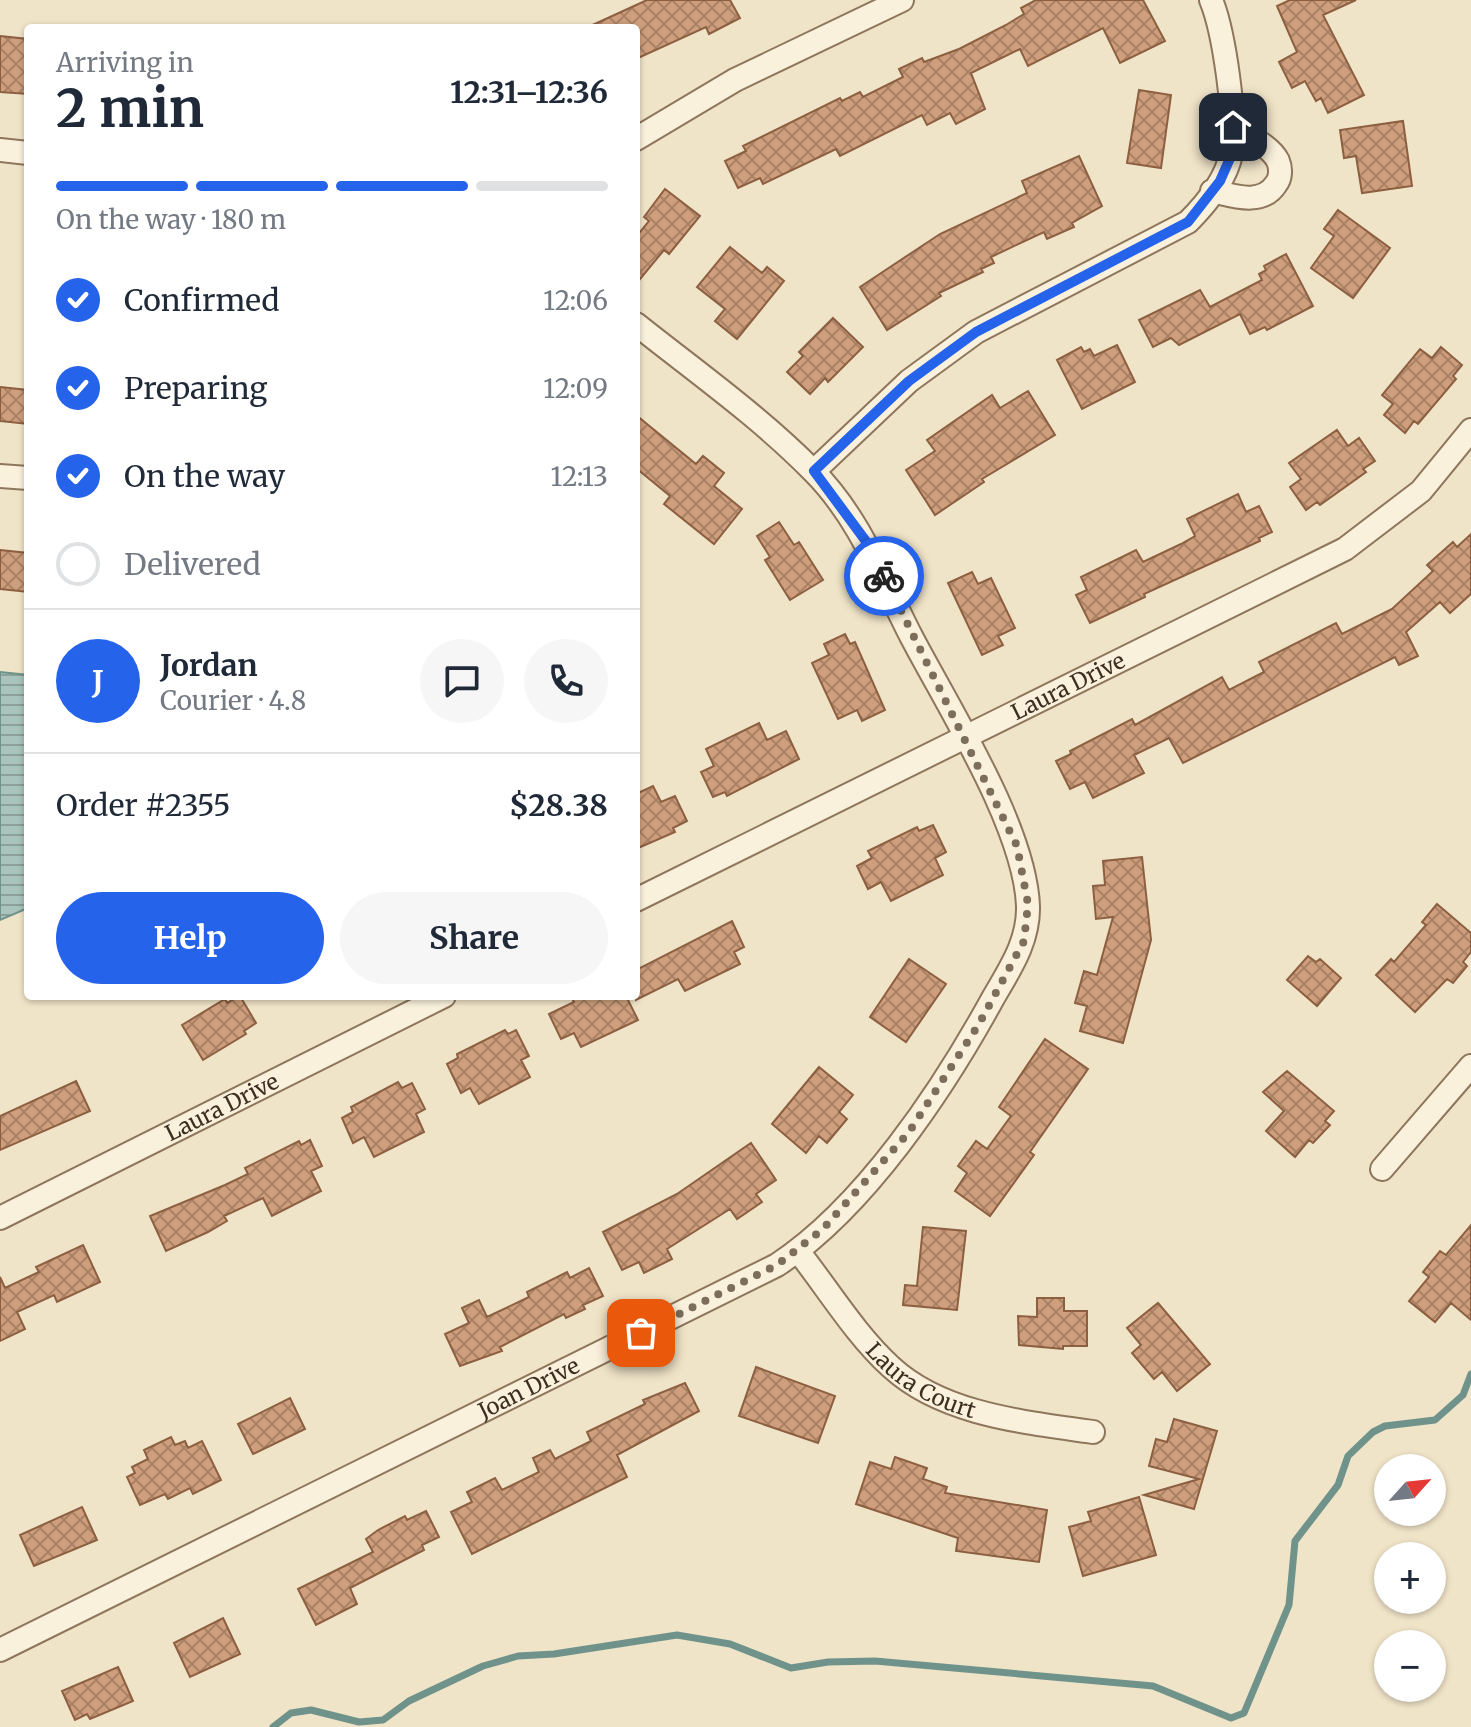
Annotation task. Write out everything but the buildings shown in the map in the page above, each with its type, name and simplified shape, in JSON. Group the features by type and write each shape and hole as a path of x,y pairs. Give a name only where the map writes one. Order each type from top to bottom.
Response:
{"street":[{"path":"640,137 735,80 902,0"},
{"path":"814,471 909,381 976,332 1188,222 1212,191 1231,156 1233,127 1227,71 1211,0"},
{"path":"1212,191 1257,197 1271,192 1280,179 1279,162 1268,148 1233,127"},
{"path":"0,150 24,153"},
{"name":"Joan Drive","path":"0,1650 763,1272 798,1251 823,1229 909,1132 979,1024 1024,941 1028,904 1017,846 868,544 814,471 640,327"},
{"name":"Laura Drive","path":"640,898 1345,549 1421,491 1471,430"},
{"path":"0,476 24,478"},
{"name":"Laura Drive","path":"0,1218 436,1000"},
{"path":"1382,1169 1471,1066"},
{"name":"Laura Court","path":"798,1251 874,1350 893,1369 923,1390 954,1403 1015,1420 1093,1432"}],"water":[{"path":"0,672 24,675 24,910 0,920"}],"waterway":[{"path":"273,1727 291,1713 311,1710 359,1722 383,1720 409,1701 483,1666 518,1656 554,1654 677,1635 730,1644 791,1668 828,1662 875,1661 1153,1686 1231,1718 1244,1713 1289,1605 1295,1541 1338,1485 1348,1456 1373,1432 1385,1426 1435,1420 1463,1395 1471,1374"}],"way so far":[{"path":"641,1333 777,1265 823,1229 909,1132 979,1024 1024,941 1028,904 1017,846 884,576"}],"route":[{"path":"884,576 868,544 814,471 909,381 976,332 1188,222 1202,208 1220,181 1231,156 1233,127"}]}
